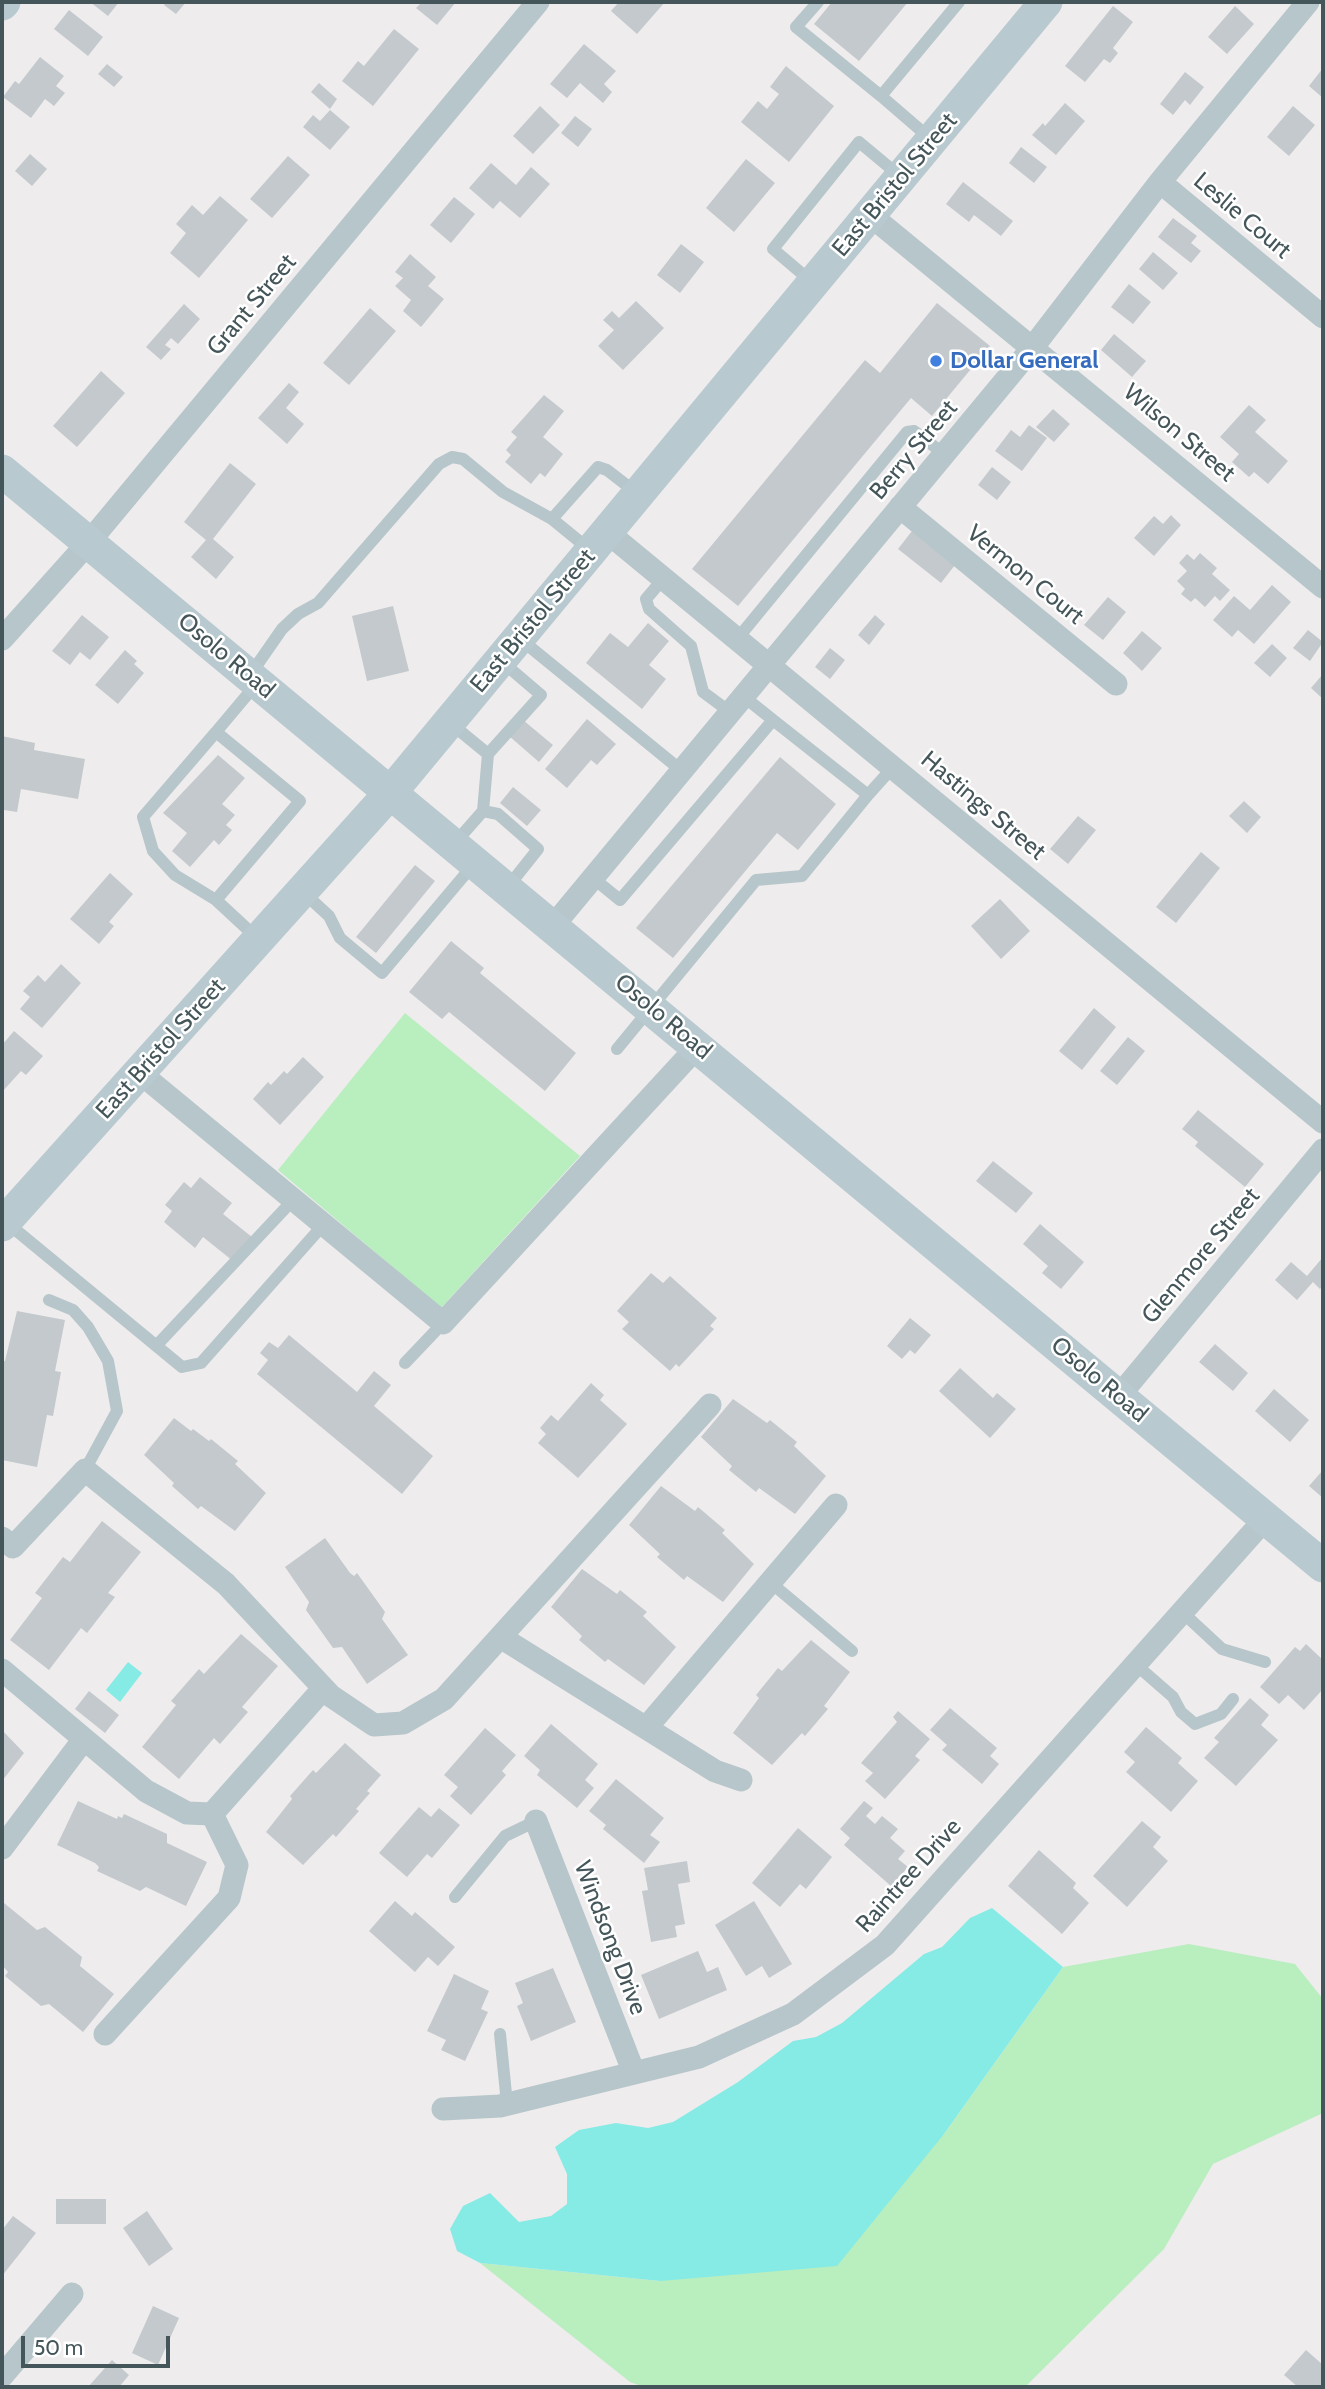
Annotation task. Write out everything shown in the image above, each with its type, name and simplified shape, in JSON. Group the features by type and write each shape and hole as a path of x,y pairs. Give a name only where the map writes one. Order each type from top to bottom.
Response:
{"street":[{"name":"Grant Street","path":"2,639 89,542 538,2"},
{"name":"East Bristol Street","path":"3,1223 260,941 391,792 1046,2"},
{"name":"Berry Street","path":"553,926 1033,346 1160,182 1308,2"},
{"name":"Leslie Court","path":"1160,182 1323,317"},
{"name":"Wilson Street","path":"870,215 1033,346 1323,587"},
{"name":"Osolo Road","path":"2,471 1323,1566"},
{"name":"Vermon Court","path":"900,507 1116,684"},
{"name":"Hastings Street","path":"599,542 663,579 738,638 1323,1122"},
{"path":"140,1073 443,1323 698,1046"},
{"name":"Glenmore Street","path":"1119,1396 1323,1150"},
{"path":"5,1548 85,1470 226,1584 323,1689 374,1725 402,1723 444,1699 710,1405"},
{"path":"646,1728 836,1505"},
{"name":"Raintree Drive","path":"443,2109 507,2104 699,2057 793,2014 885,1945 1266,1518"},
{"path":"502,1638 715,1771 741,1780"},
{"path":"2,1670 146,1791 187,1813 212,1814"},
{"path":"212,1814 323,1689"},
{"path":"2,1848 84,1739"},
{"path":"105,2034 229,1898 237,1865 212,1814"},
{"name":"Windsong Drive","path":"536,1821 634,2073"},
{"path":"2,2376 72,2294"}],"lane":[{"path":"818,2 796,27 932,140"},
{"path":"881,96 959,2"},
{"path":"813,284 773,249 859,142 901,177"},
{"path":"738,638 907,432 914,431 944,454"},
{"path":"260,941 216,900 175,875 153,851 144,817 216,732 254,679 282,629 298,614 318,603 439,464 452,457 463,459 503,492 599,542"},
{"path":"552,519 598,467 607,470 638,495"},
{"path":"663,579 646,599 649,608 691,646 703,692 772,720 868,794"},
{"path":"303,892 328,916 340,938 382,973 465,853 483,811 488,754 541,695 510,649"},
{"path":"510,649 682,771"},
{"path":"593,878 620,900 772,720"},
{"path":"449,722 488,754"},
{"path":"216,732 300,801 216,900"},
{"path":"617,1049 756,880 802,876 894,766"},
{"path":"483,811 498,814 538,849 507,888"},
{"path":"156,1346 294,1199"},
{"path":"3,1223 183,1367 201,1363 324,1224"},
{"path":"49,1300 72,1310 88,1327 108,1361 117,1411 85,1470"},
{"path":"405,1363 443,1323"},
{"path":"770,1582 852,1651"},
{"path":"1181,1611 1222,1648 1265,1662"},
{"path":"1134,1663 1173,1696 1181,1712 1195,1724 1221,1714 1233,1699"},
{"path":"455,1897 505,1836 536,1821"},
{"path":"500,2034 507,2104"}],"green space":[{"path":"405,1013 580,1156 441,1308 278,1170"},
{"path":"1189,1944 1295,1964 1323,1999 1323,2113 1213,2164 1164,2249 1025,2387 644,2387 630,2382 480,2263 660,2281 944,2134 1063,1967"}],"water":[{"path":"128,1662 142,1673 120,1702 106,1690"},
{"path":"992,1908 1063,1967 944,2134 837,2266 660,2281 480,2263 457,2251 450,2229 463,2206 490,2193 519,2222 551,2216 567,2204 567,2174 555,2147 579,2130 616,2123 648,2128 673,2122 738,2082 793,2041 816,2037 842,2023 924,1954 942,1947 970,1918"}],"building":[{"path":"90,2 119,2 108,16"},
{"path":"166,2 186,2 176,14 164,5"},
{"path":"422,2 456,2 437,25 416,8"},
{"path":"619,2 665,2 637,34 611,11"},
{"path":"832,2 908,2 859,61 814,24"},
{"path":"1113,6 1133,22 1113,48 1118,53 1110,63 1104,59 1085,82 1065,66"},
{"path":"1235,6 1254,24 1227,54 1208,37"},
{"path":"69,10 103,37 88,56 54,29"},
{"path":"394,29 419,49 373,106 342,81 358,61 364,66"},
{"path":"584,44 616,71 604,84 612,92 603,103 580,83 567,98 550,84"},
{"path":"40,57 64,76 56,86 65,93 54,106 45,99 31,118 3,97 15,81 19,84"},
{"path":"107,64 123,77 114,87 98,74"},
{"path":"786,66 834,106 789,162 741,122 758,101 767,109 779,94 770,87"},
{"path":"1323,68 1323,98 1309,86"},
{"path":"1185,72 1204,87 1190,105 1185,100 1173,115 1160,104"},
{"path":"319,83 337,99 330,109 311,92"},
{"path":"1065,103 1085,121 1056,155 1032,135 1043,123 1045,126"},
{"path":"540,106 560,125 533,154 513,136"},
{"path":"1293,106 1315,125 1289,156 1267,137"},
{"path":"330,110 350,127 330,150 303,127 313,115 320,121"},
{"path":"575,116 592,129 578,147 561,133"},
{"path":"1021,147 1047,167 1034,183 1009,163"},
{"path":"30,154 47,169 32,186 15,171"},
{"path":"288,156 310,175 272,218 250,199"},
{"path":"746,159 775,183 734,232 706,208"},
{"path":"491,163 516,185 531,167 550,184 520,218 500,201 493,209 469,188"},
{"path":"963,182 1013,221 1001,236 974,215 969,222 946,204"},
{"path":"220,196 248,220 199,278 170,253 186,233 176,224 192,205 203,215"},
{"path":"454,197 475,214 451,243 430,225"},
{"path":"1173,218 1197,236 1191,243 1201,251 1191,263 1158,237"},
{"path":"681,244 704,262 680,293 657,275"},
{"path":"1153,252 1178,273 1163,290 1139,269"},
{"path":"410,254 436,277 428,286 444,299 421,327 403,311 411,300 395,286 403,278 395,272"},
{"path":"1129,284 1151,302 1133,324 1111,307"},
{"path":"636,301 664,328 623,370 598,346 614,330 603,320 612,311 619,318"},
{"path":"937,303 990,346 932,416 911,398 738,606 692,569 865,360 880,373"},
{"path":"184,304 200,319 178,344 171,338 165,345 171,349 161,360 146,347"},
{"path":"370,308 396,331 349,385 323,363"},
{"path":"1114,334 1146,361 1132,377 1101,350"},
{"path":"101,371 125,393 77,447 53,426"},
{"path":"289,383 299,392 286,408 304,424 287,444 258,418"},
{"path":"544,395 564,411 543,437 563,454 545,477 540,473 531,484 505,462 511,455 506,450 517,437 511,432"},
{"path":"1249,405 1266,420 1255,432 1288,461 1268,484 1254,472 1249,477 1232,462 1239,454 1220,437"},
{"path":"1053,409 1070,424 1054,442 1036,427"},
{"path":"1029,425 1047,438 1022,471 995,451 1011,430 1020,437"},
{"path":"230,463 256,484 213,539 234,557 216,579 191,557 206,540 184,522"},
{"path":"992,467 1011,482 997,500 978,485"},
{"path":"1171,515 1181,525 1154,556 1134,538 1154,516 1163,524"},
{"path":"912,531 955,565 941,583 898,549"},
{"path":"1200,553 1217,568 1212,574 1230,590 1220,601 1215,596 1205,607 1195,598 1191,602 1181,594 1185,589 1177,581 1187,571 1179,563 1187,554 1194,560"},
{"path":"1272,585 1291,602 1254,644 1238,630 1232,637 1213,620 1234,596 1250,610"},
{"path":"1108,597 1126,612 1103,640 1084,625"},
{"path":"393,606 409,671 367,681 352,616"},
{"path":"82,615 109,637 90,660 80,652 70,665 52,651"},
{"path":"875,615 885,624 869,645 858,635"},
{"path":"648,623 669,641 649,665 666,679 642,709 586,663 610,633 628,647"},
{"path":"1308,630 1323,642 1310,661 1293,648"},
{"path":"1142,631 1162,648 1142,671 1123,653"},
{"path":"1272,644 1287,658 1270,677 1254,663"},
{"path":"830,648 845,660 830,679 815,667"},
{"path":"125,650 137,661 134,664 144,673 118,704 95,685"},
{"path":"1323,674 1323,699 1311,688"},
{"path":"587,719 616,744 597,765 591,760 567,788 545,769"},
{"path":"523,720 553,745 539,762 509,736"},
{"path":"2,736 35,743 34,750 85,759 78,799 21,789 17,812 4,810"},
{"path":"218,755 245,778 222,804 235,815 226,825 232,830 219,845 214,840 190,867 172,851 187,833 163,813"},
{"path":"780,757 836,804 798,850 777,833 673,958 636,928"},
{"path":"513,787 541,810 527,826 500,803"},
{"path":"1244,801 1261,817 1247,833 1229,816"},
{"path":"1078,816 1096,830 1068,864 1050,849"},
{"path":"1201,852 1220,868 1176,923 1156,907"},
{"path":"415,865 435,881 376,953 356,937"},
{"path":"110,873 133,894 109,922 114,926 99,944 70,919"},
{"path":"1000,899 1030,931 1001,959 971,926"},
{"path":"451,941 484,968 480,973 576,1053 545,1091 449,1012 442,1019 409,992"},
{"path":"61,964 81,983 42,1028 20,1009 30,997 23,991 38,975 45,982"},
{"path":"1094,1008 1116,1027 1082,1070 1059,1051"},
{"path":"14,1031 43,1056 26,1075 21,1071 2,1092 2,1045"},
{"path":"1128,1037 1145,1051 1117,1085 1100,1071"},
{"path":"303,1057 324,1077 280,1125 253,1099 268,1082 271,1085 284,1071 287,1074"},
{"path":"1198,1110 1264,1164 1245,1187 1195,1146 1198,1142 1182,1129"},
{"path":"993,1161 1033,1193 1016,1213 976,1181"},
{"path":"200,1177 232,1203 223,1214 252,1237 233,1261 203,1237 195,1248 164,1222 172,1211 165,1205 184,1182 191,1188"},
{"path":"1040,1224 1084,1262 1061,1289 1042,1273 1048,1266 1023,1244"},
{"path":"1323,1257 1323,1285 1320,1289 1313,1282 1297,1300 1275,1280 1291,1262 1307,1276"},
{"path":"651,1273 663,1283 670,1276 717,1318 710,1326 714,1329 679,1367 676,1364 670,1371 622,1329 629,1322 617,1311"},
{"path":"17,1311 65,1320 55,1371 61,1372 53,1416 47,1415 37,1467 2,1460 2,1361 5,1361"},
{"path":"910,1318 931,1335 915,1354 910,1350 902,1359 887,1346"},
{"path":"289,1335 357,1392 374,1371 391,1385 374,1406 433,1456 402,1494 257,1374 268,1360 260,1353 269,1342 278,1348"},
{"path":"1215,1344 1248,1373 1233,1391 1199,1362"},
{"path":"960,1368 993,1398 997,1393 1016,1409 990,1438 939,1391"},
{"path":"591,1383 604,1395 600,1400 627,1424 578,1478 538,1443 546,1434 540,1428 551,1415 558,1421"},
{"path":"1274,1389 1309,1420 1290,1442 1255,1411"},
{"path":"733,1399 767,1423 770,1420 797,1442 794,1446 826,1476 795,1514 759,1488 756,1492 729,1470 732,1466 701,1437"},
{"path":"174,1418 191,1431 193,1429 209,1441 211,1439 238,1461 235,1464 266,1493 235,1531 201,1506 198,1509 172,1486 174,1483 144,1455"},
{"path":"1323,1470 1323,1498 1309,1486"},
{"path":"661,1486 695,1511 698,1507 725,1530 722,1533 754,1564 723,1602 687,1576 684,1580 657,1557 660,1554 629,1525"},
{"path":"102,1521 141,1552 108,1593 115,1597 87,1633 81,1628 49,1670 10,1640 42,1598 35,1593 63,1557 70,1562"},
{"path":"325,1538 350,1573 354,1576 357,1573 385,1612 382,1619 408,1655 367,1684 342,1647 333,1648 306,1610 309,1602 285,1567"},
{"path":"582,1569 617,1594 620,1590 647,1612 643,1616 676,1647 644,1685 608,1659 605,1662 579,1640 582,1636 551,1607"},
{"path":"241,1634 278,1666 242,1707 248,1712 220,1744 214,1738 179,1779 142,1747 176,1705 171,1701 199,1669 204,1674"},
{"path":"811,1640 850,1672 824,1706 828,1709 805,1736 802,1733 772,1765 733,1733 759,1698 756,1695 778,1668 782,1671"},
{"path":"1306,1644 1323,1660 1323,1689 1304,1710 1288,1695 1279,1704 1260,1687 1295,1647 1300,1651"},
{"path":"89,1691 119,1715 105,1733 75,1709"},
{"path":"1250,1698 1269,1715 1261,1725 1278,1740 1236,1786 1204,1758 1219,1742 1214,1738"},
{"path":"950,1708 997,1748 990,1756 999,1764 982,1784 942,1750 947,1745 930,1730"},
{"path":"898,1711 930,1739 915,1756 920,1760 885,1799 865,1781 873,1773 861,1763 897,1722 893,1717"},
{"path":"551,1724 598,1764 585,1780 594,1788 577,1808 537,1775 540,1770 524,1756"},
{"path":"1146,1727 1182,1758 1178,1763 1198,1781 1171,1812 1126,1772 1135,1762 1124,1752"},
{"path":"485,1728 516,1755 502,1771 506,1775 471,1815 450,1796 458,1787 444,1775"},
{"path":"2,1730 24,1753 2,1781"},
{"path":"345,1743 381,1775 356,1809 359,1811 336,1837 333,1834 303,1865 266,1832 292,1799 290,1796 313,1770 316,1773"},
{"path":"616,1779 664,1818 650,1835 660,1842 644,1863 603,1829 606,1825 589,1811"},
{"path":"78,1801 117,1819 124,1814 167,1834 167,1843 207,1862 186,1906 146,1887 140,1891 97,1871 99,1867 95,1863 57,1845"},
{"path":"864,1801 873,1808 866,1816 875,1824 882,1816 898,1829 890,1838 905,1851 898,1859 908,1867 891,1886 844,1845 850,1838 840,1829"},
{"path":"419,1807 431,1817 439,1808 460,1825 432,1858 427,1854 407,1877 379,1853"},
{"path":"1142,1821 1161,1837 1153,1847 1168,1861 1127,1907 1093,1876"},
{"path":"798,1828 832,1857 806,1889 800,1884 780,1907 752,1883"},
{"path":"1039,1850 1076,1883 1073,1888 1089,1903 1062,1934 1008,1886"},
{"path":"687,1861 690,1882 678,1884 685,1924 675,1926 677,1937 651,1942 642,1891 648,1890 644,1868"},
{"path":"395,1901 412,1916 415,1912 455,1947 438,1966 428,1957 415,1972 369,1931"},
{"path":"754,1901 792,1964 769,1978 762,1966 746,1976 715,1925"},
{"path":"4,1903 37,1930 45,1927 82,1957 80,1966 114,1994 83,2032 49,2004 41,2006 5,1976 8,1972 2,1965"},
{"path":"698,1951 707,1972 718,1967 727,1990 659,2019 641,1975"},
{"path":"553,1968 576,2022 531,2041 517,2006 523,2003 515,1983"},
{"path":"454,1974 489,1991 481,2009 488,2012 465,2061 441,2050 446,2040 427,2031"},
{"path":"56,2199 106,2199 106,2224 56,2224"},
{"path":"147,2211 173,2249 149,2266 123,2228"},
{"path":"13,2216 36,2233 2,2276 2,2230"},
{"path":"153,2306 179,2318 158,2365 132,2353"},
{"path":"1306,2350 1323,2365 1323,2387 1298,2387 1284,2375"},
{"path":"112,2360 129,2375 119,2387 88,2387"}],"place":[{"name":"Dollar General","path":"936,361"}]}
